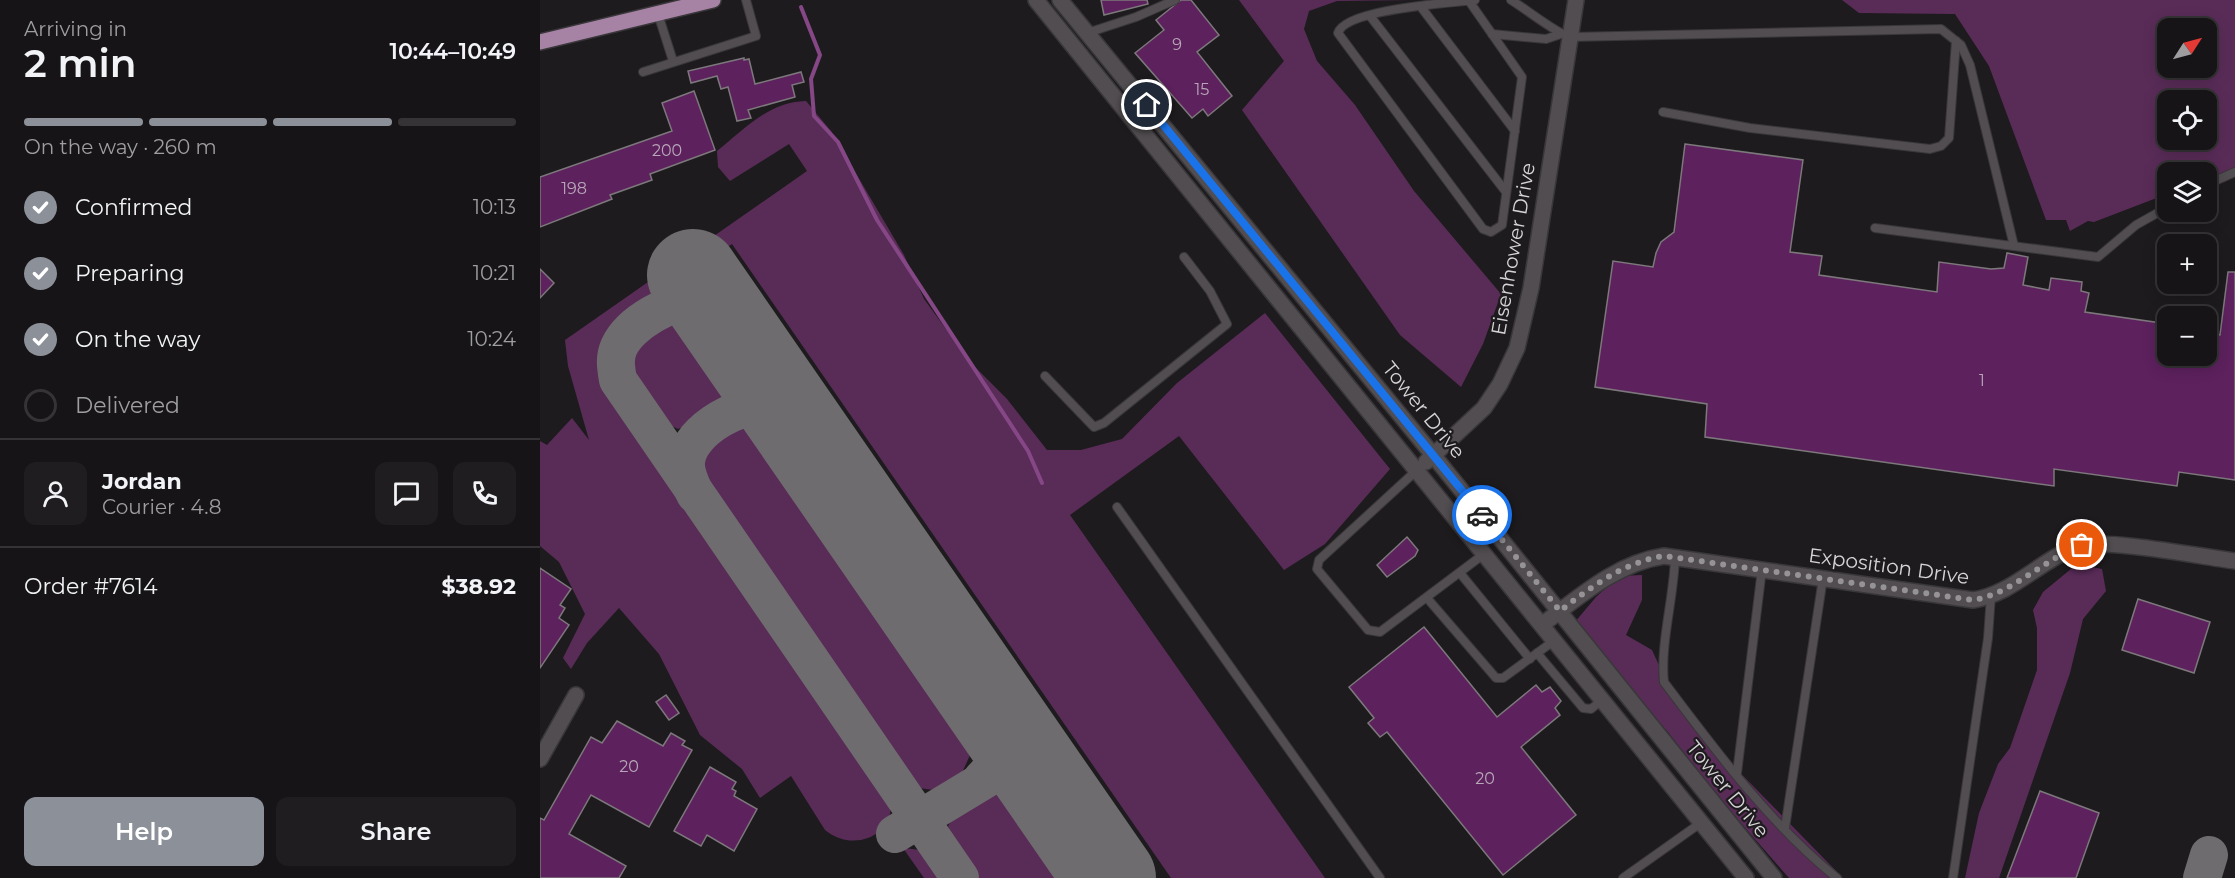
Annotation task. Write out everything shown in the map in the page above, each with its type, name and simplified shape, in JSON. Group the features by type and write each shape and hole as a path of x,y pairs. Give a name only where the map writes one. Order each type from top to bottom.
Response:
{"main road":[{"path":"540,42 713,0"}],"street":[{"name":"Tower Drive","path":"1036,0 1543,624 1746,878"},
{"name":"Tower Drive","path":"1060,0 1560,611 1774,878"},
{"name":"Eisenhower Drive","path":"1417,470 1484,408 1500,384 1519,340 1531,288 1564,36 1576,0"},
{"name":"Exposition Drive","path":"1543,624 1624,567 1645,559 1675,557 1973,600 1991,596 2046,561 2082,545 2109,545 2235,561"},
{"path":"540,759 576,695"}],"lane":[{"path":"643,72 756,36 746,0"},
{"path":"1087,33 1136,17 1175,0"},
{"path":"1469,1 1522,77 1502,225 1491,232 1483,229 1338,33 1344,24 1370,15 1475,0"},
{"path":"1511,0 1564,36"},
{"path":"1421,7 1515,131"},
{"path":"658,14 673,61"},
{"path":"1370,15 1506,192"},
{"path":"1492,34 1546,39 1564,36 1941,29 1961,45 1970,65 2014,246"},
{"path":"1663,112 1750,128 1930,149 1941,146 1949,138 1956,41"},
{"path":"2217,180 2235,172"},
{"path":"1875,228 2098,257 2136,225 2157,213"},
{"path":"1046,376 1094,427 1104,423 1227,324 1210,291 1184,257"},
{"path":"1417,470 1319,560 1317,569 1368,630 1380,632 1485,553"},
{"path":"1117,507 1380,878"},
{"path":"1675,557 1674,592 1662,663 1664,682 1737,773 1785,828 1814,859 1837,878"},
{"path":"1737,773 1762,569"},
{"path":"1460,573 1530,659"},
{"path":"1785,828 1823,578"},
{"path":"1953,878 1988,638 1991,596"},
{"path":"1427,598 1496,678 1503,678 1555,640"},
{"path":"1538,653 1583,708 1591,709 1603,700"},
{"path":"1623,878 1702,822"}],"shaded area":[{"path":"1239,0 1413,0 1337,1 1309,11 1304,29 1317,61 1355,105 1414,191 1501,294 1483,344 1461,387 1400,335 1242,110 1284,61"},
{"path":"1842,0 2235,0 2235,168 2217,175 2217,162 2157,162 2157,198 2094,222 2088,221 2070,231 2066,220 2046,220 1989,66 1955,14 1859,13"},
{"path":"806,101 831,131 904,255 924,299 970,362 1007,399 1047,450 1081,450 1122,439 1177,383 1265,313 1390,469 1325,544 1284,570 1179,436 1070,515 1325,878 1171,878 732,244 631,314 616,329 610,336 604,352 605,382 890,796 891,810 887,821 881,830 871,837 849,840 836,837 825,830 791,776 760,798 742,769 700,735 659,654 619,608 587,643 571,669 563,658 585,614 559,562 540,546 540,441 547,445 572,418 589,440 568,366 565,340 807,171 789,144 730,181 718,167 717,151 769,111 780,106"},
{"path":"671,321 724,399 703,417 678,429 662,419 649,404 631,375 629,362 635,346 641,340 655,329"},
{"path":"740,422 971,753 960,777 948,786 934,790 918,788 904,774 703,483 699,462 702,453 714,438"},
{"path":"2077,564 2102,569 2106,591 2083,619 2070,673 1999,878 1965,878 1979,813 1998,764 2010,748 2037,670 2037,628 2033,610 2043,592"},
{"path":"1642,575 1642,600 1626,635 1652,650 1668,685 1713,745 1843,878 1789,878 1712,790 1668,732 1632,693 1575,622 1596,597 1619,576"},
{"path":"998,792 1057,878 976,878 955,848 948,826 953,819 968,803"},
{"path":"903,848 921,850 940,878 924,878"}],"building":[{"path":"1101,0 1147,0 1148,4 1104,15"},
{"path":"1181,0 1191,0 1219,35 1197,52 1232,96 1208,116 1203,109 1192,118 1135,53 1164,30 1156,20"},
{"path":"744,58 744,60 749,59 755,84 801,72 804,82 792,85 795,97 748,110 751,118 737,121 728,87 721,89 717,76 691,83 688,71"},
{"path":"694,91 715,150 650,174 652,180 610,195 612,199 540,227 540,177 672,131 662,103"},
{"path":"1685,144 1803,160 1790,252 1822,256 1819,275 1937,292 1939,262 1991,269 2004,268 2007,253 2028,257 2023,285 2049,290 2051,278 2082,282 2081,291 2089,293 2085,312 2157,322 2157,366 2217,366 2217,335 2220,335 2228,272 2235,272 2235,480 2179,472 2177,486 2054,469 2054,486 1705,437 1707,404 1595,387 1613,261 1653,267 1661,242 1674,232"},
{"path":"540,269 554,283 540,298"},
{"path":"1407,537 1418,550 1415,556 1387,577 1377,565"},
{"path":"540,568 571,589 560,605 565,608 559,618 569,625 540,668"},
{"path":"2138,599 2210,622 2194,673 2122,650"},
{"path":"1424,627 1497,717 1536,685 1542,692 1550,687 1561,701 1555,708 1560,715 1521,747 1576,815 1503,875 1387,732 1380,737 1368,723 1374,718 1349,687"},
{"path":"666,695 679,713 669,720 656,702"},
{"path":"617,721 663,746 671,733 685,741 682,745 692,750 649,827 591,795 569,834 626,866 619,878 540,878 540,818 544,820 591,737 602,743"},
{"path":"710,767 736,782 732,789 736,791 734,796 757,809 734,851 707,835 701,846 674,831"},
{"path":"2040,791 2099,813 2076,878 2007,878"}],"waterway":[{"path":"801,7 820,55 811,79 814,116 838,142 877,220 1028,451 1042,483"}],"taxiway":[{"path":"722,318 705,305 688,302 664,308 653,314 632,329 619,347 616,359 618,380 960,878"},
{"path":"695,494 686,470 689,450 707,428 720,419 734,412 762,406 777,409 796,425"},
{"path":"982,779 994,765 1001,750 1002,734 998,716"},
{"path":"895,834 999,771 1013,770 1026,773 1048,789"},
{"path":"2202,878 2209,855"}],"runway":[{"path":"693,275 1110,878"}],"way so far":[{"path":"1482,515 1560,611 1624,567 1645,559 1664,556 1973,600 2003,591 2046,561 2082,545"}],"route":[{"path":"1147,105 1482,515"}]}
